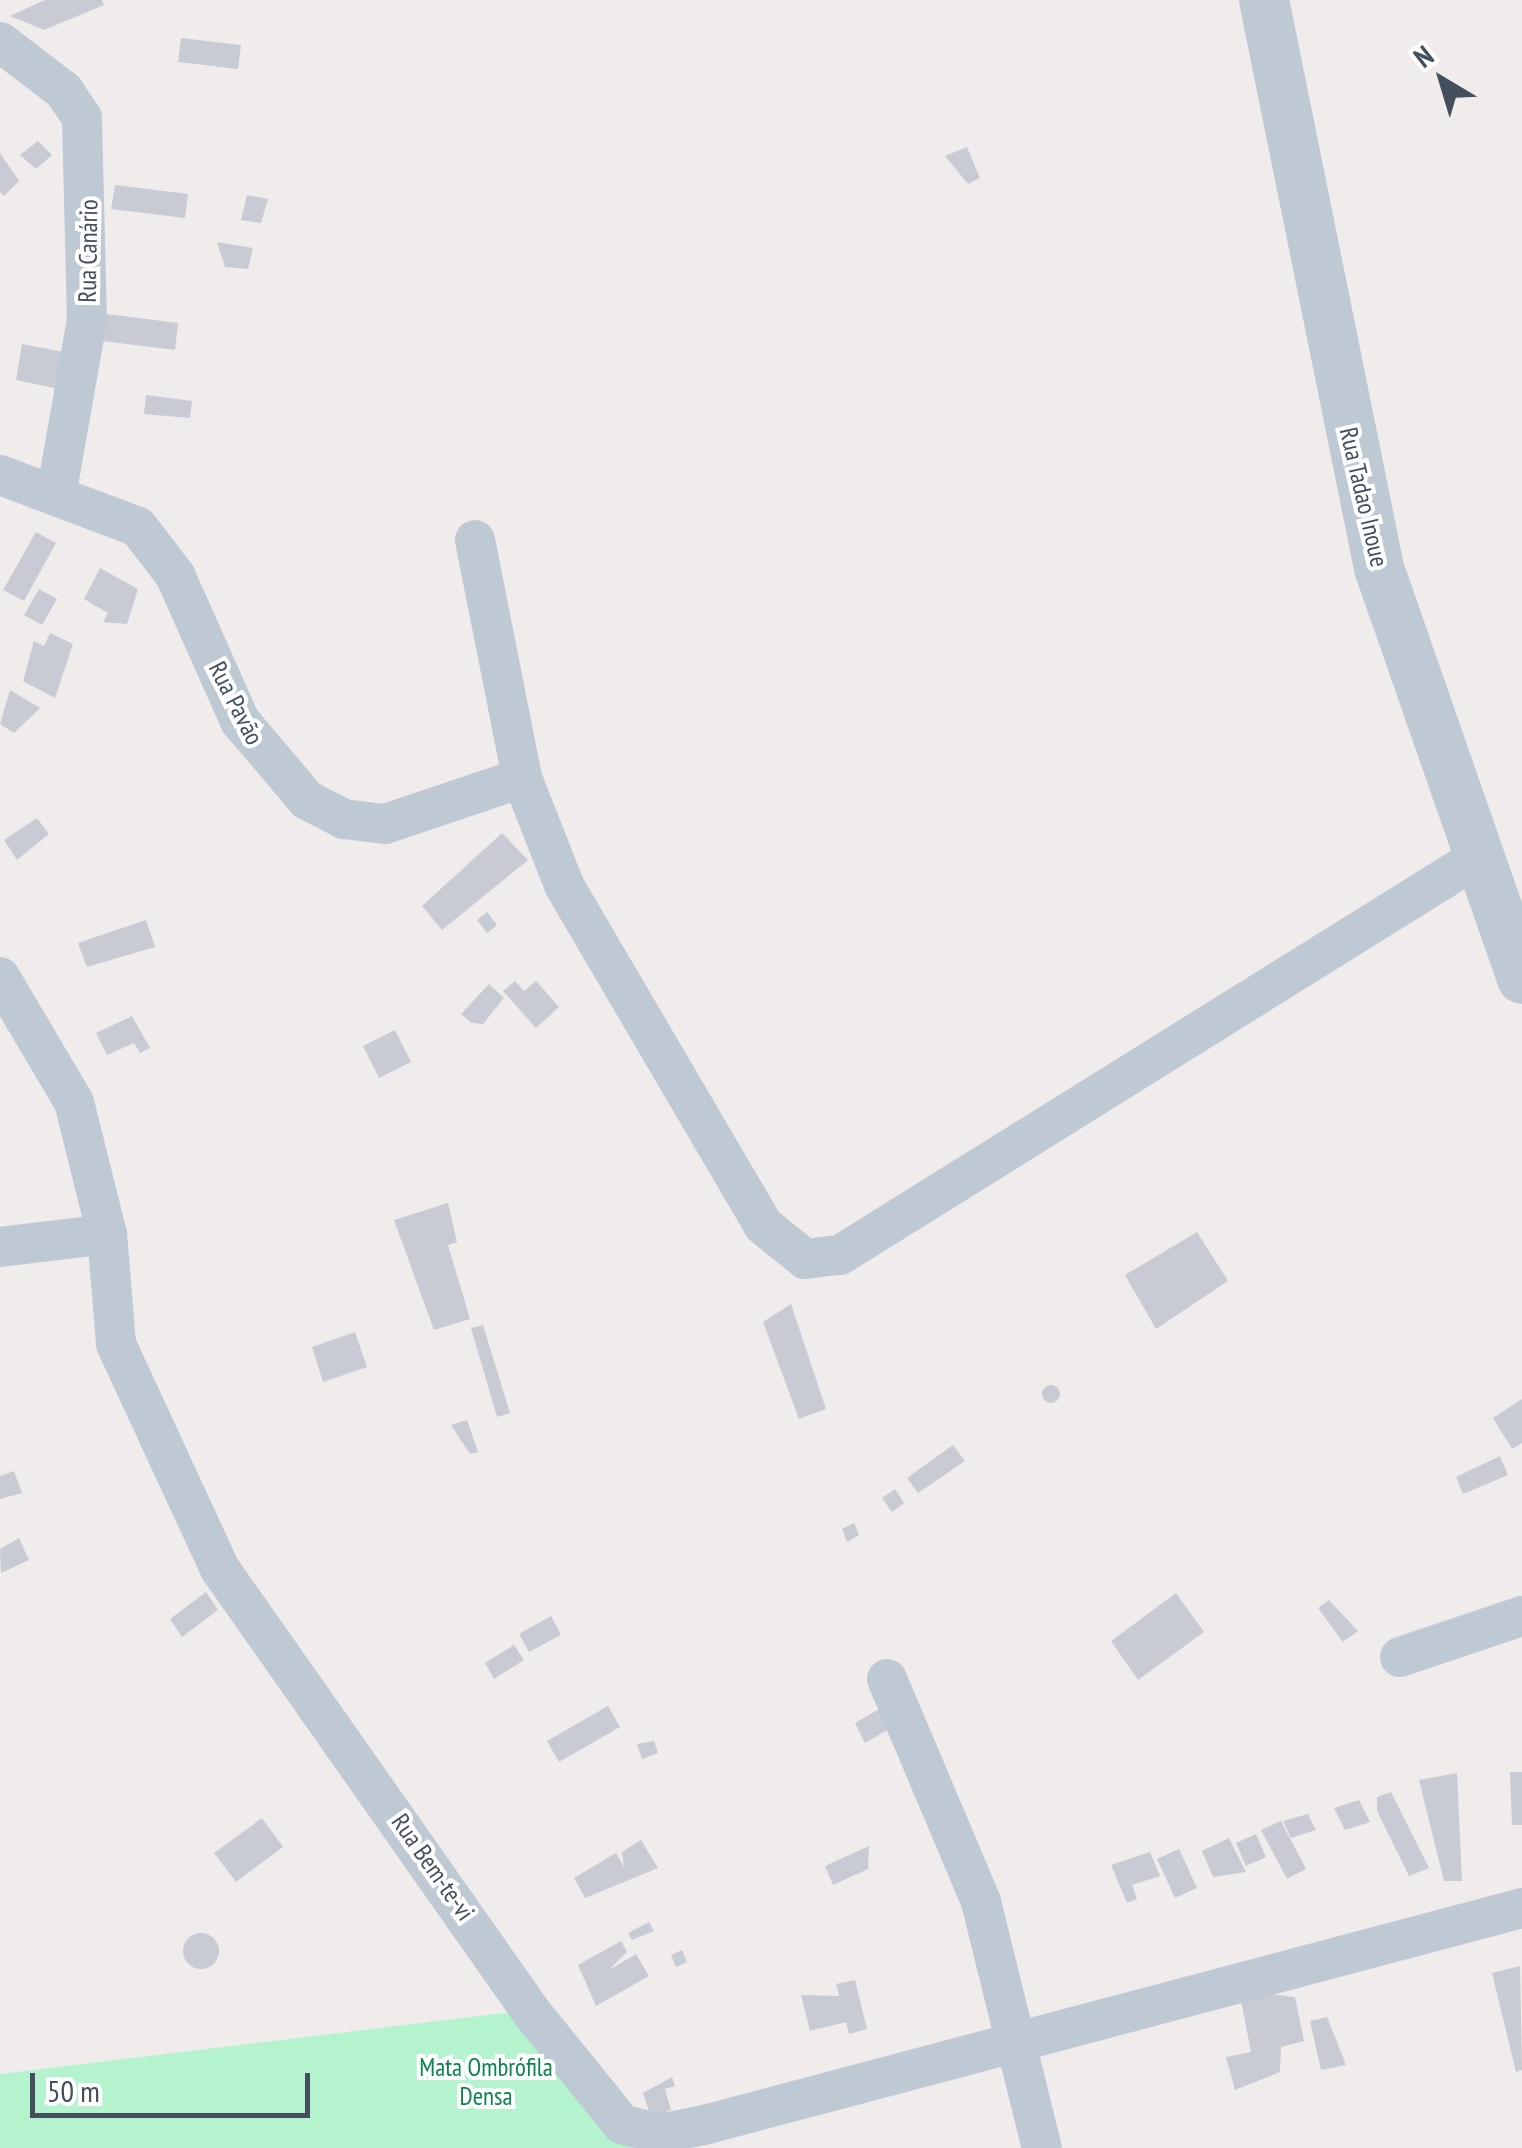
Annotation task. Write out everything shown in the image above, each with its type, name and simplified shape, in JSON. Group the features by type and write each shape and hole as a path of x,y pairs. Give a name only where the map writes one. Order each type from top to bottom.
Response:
{"street":[{"name":"Rua Tadao Inoue","path":"1264,0 1379,568 1522,979"},
{"name":"Rua Canário","path":"0,42 64,91 82,118 87,320 56,495"},
{"name":"Rua Pavão","path":"0,474 114,513 156,546 240,722 307,800 344,820 385,824 522,778"},
{"path":"475,540 522,778 565,886 762,1225 820,1262 1482,855"},
{"name":"Rua Bem-te-vi","path":"0,977 74,1102 107,1234 116,1344 132,1392 220,1569 604,2108 639,2134 659,2134 1015,2046 1522,1908"},
{"path":"0,1247 107,1234"},
{"path":"1400,1657 1522,1616"},
{"path":"887,1678 981,1902 1042,2148"}],"green space":[{"name":"Mata Ombrófila Densa","path":"521,2011 632,2148 0,2148 0,2074"}],"building":[{"path":"45,0 102,0 104,5 44,30 10,16"},
{"path":"181,38 241,45 238,69 178,62"},
{"path":"38,141 52,155 36,169 20,155"},
{"path":"967,147 980,178 968,184 945,156"},
{"path":"0,153 19,181 4,196 0,192"},
{"path":"115,185 188,194 185,218 111,209"},
{"path":"247,195 268,199 261,223 241,220"},
{"path":"217,242 253,248 248,269 225,267"},
{"path":"107,314 178,323 175,350 103,341"},
{"path":"22,344 74,354 68,391 16,380"},
{"path":"146,395 192,401 190,418 144,414"},
{"path":"36,532 56,543 24,601 3,590"},
{"path":"100,568 138,589 127,624 103,622 108,613 84,599"},
{"path":"39,589 57,599 42,625 24,615"},
{"path":"50,633 73,644 55,698 23,681 34,641 44,646"},
{"path":"10,690 40,708 14,733 0,724"},
{"path":"37,818 49,834 17,860 4,840"},
{"path":"502,833 528,860 442,930 422,906"},
{"path":"487,912 497,925 487,933 477,920"},
{"path":"146,920 155,947 87,967 78,943"},
{"path":"515,981 524,991 536,981 559,1007 536,1028 503,991"},
{"path":"489,984 504,998 483,1024 472,1023 461,1014"},
{"path":"132,1016 150,1048 140,1053 134,1043 107,1055 96,1033"},
{"path":"395,1030 411,1062 379,1078 363,1046"},
{"path":"448,1203 457,1242 448,1245 470,1319 434,1330 394,1220"},
{"path":"1197,1232 1228,1281 1156,1329 1125,1275"},
{"path":"791,1304 826,1409 799,1419 763,1322"},
{"path":"483,1325 510,1413 497,1417 471,1328"},
{"path":"355,1332 367,1367 323,1382 312,1347"},
{"path":"1051,1385 1060,1394 1051,1403 1042,1394"},
{"path":"1522,1399 1522,1443 1512,1449 1493,1418"},
{"path":"467,1420 478,1452 470,1454 451,1425"},
{"path":"953,1445 965,1461 918,1493 907,1478"},
{"path":"1500,1456 1508,1475 1463,1494 1456,1477"},
{"path":"14,1471 22,1493 0,1499 0,1476"},
{"path":"895,1489 904,1503 892,1512 882,1498"},
{"path":"854,1523 859,1535 847,1542 842,1529"},
{"path":"19,1538 29,1560 1,1573 0,1549"},
{"path":"206,1592 218,1610 182,1637 170,1619"},
{"path":"1176,1593 1204,1632 1138,1680 1111,1641"},
{"path":"1329,1600 1358,1631 1343,1642 1318,1608"},
{"path":"551,1616 561,1635 529,1652 519,1634"},
{"path":"514,1645 524,1660 494,1679 485,1663"},
{"path":"608,1706 620,1727 559,1762 547,1741"},
{"path":"883,1707 894,1726 865,1743 855,1723"},
{"path":"654,1741 658,1753 642,1759 637,1744"},
{"path":"1510,1772 1522,1772 1522,1825 1512,1825"},
{"path":"1457,1773 1462,1881 1444,1881 1419,1780"},
{"path":"1391,1792 1429,1868 1409,1876 1377,1811 1377,1797"},
{"path":"1359,1800 1370,1822 1345,1830 1334,1808"},
{"path":"1308,1814 1316,1830 1291,1838 1283,1821"},
{"path":"262,1818 283,1847 236,1882 214,1853"},
{"path":"1281,1821 1306,1869 1287,1879 1261,1830"},
{"path":"1256,1834 1266,1857 1246,1866 1236,1843"},
{"path":"1229,1838 1246,1872 1213,1877 1202,1851"},
{"path":"641,1840 658,1868 585,1898 574,1878 616,1853 624,1867 622,1852"},
{"path":"869,1846 868,1869 833,1885 825,1866"},
{"path":"1179,1849 1197,1888 1175,1898 1157,1859"},
{"path":"1150,1852 1160,1876 1132,1885 1137,1899 1127,1903 1111,1865"},
{"path":"649,1922 654,1931 632,1940 628,1933"},
{"path":"201,1933 214,1938 219,1951 214,1964 201,1969 188,1964 183,1951 188,1938"},
{"path":"621,1941 627,1952 609,1970 636,1954 649,1976 596,2006 578,1965"},
{"path":"682,1950 687,1962 676,1967 671,1955"},
{"path":"1520,1966 1522,2070 1516,2072 1492,1973"},
{"path":"855,1980 867,2029 849,2034 846,2022 810,2031 801,1995 839,1996 836,1984"},
{"path":"1271,1994 1295,1997 1304,2041 1281,2047 1280,2072 1235,2090 1226,2057 1251,2052 1241,2000"},
{"path":"1327,2017 1346,2065 1321,2070 1310,2021"},
{"path":"672,2077 675,2086 665,2089 671,2110 651,2117 643,2093"}]}
